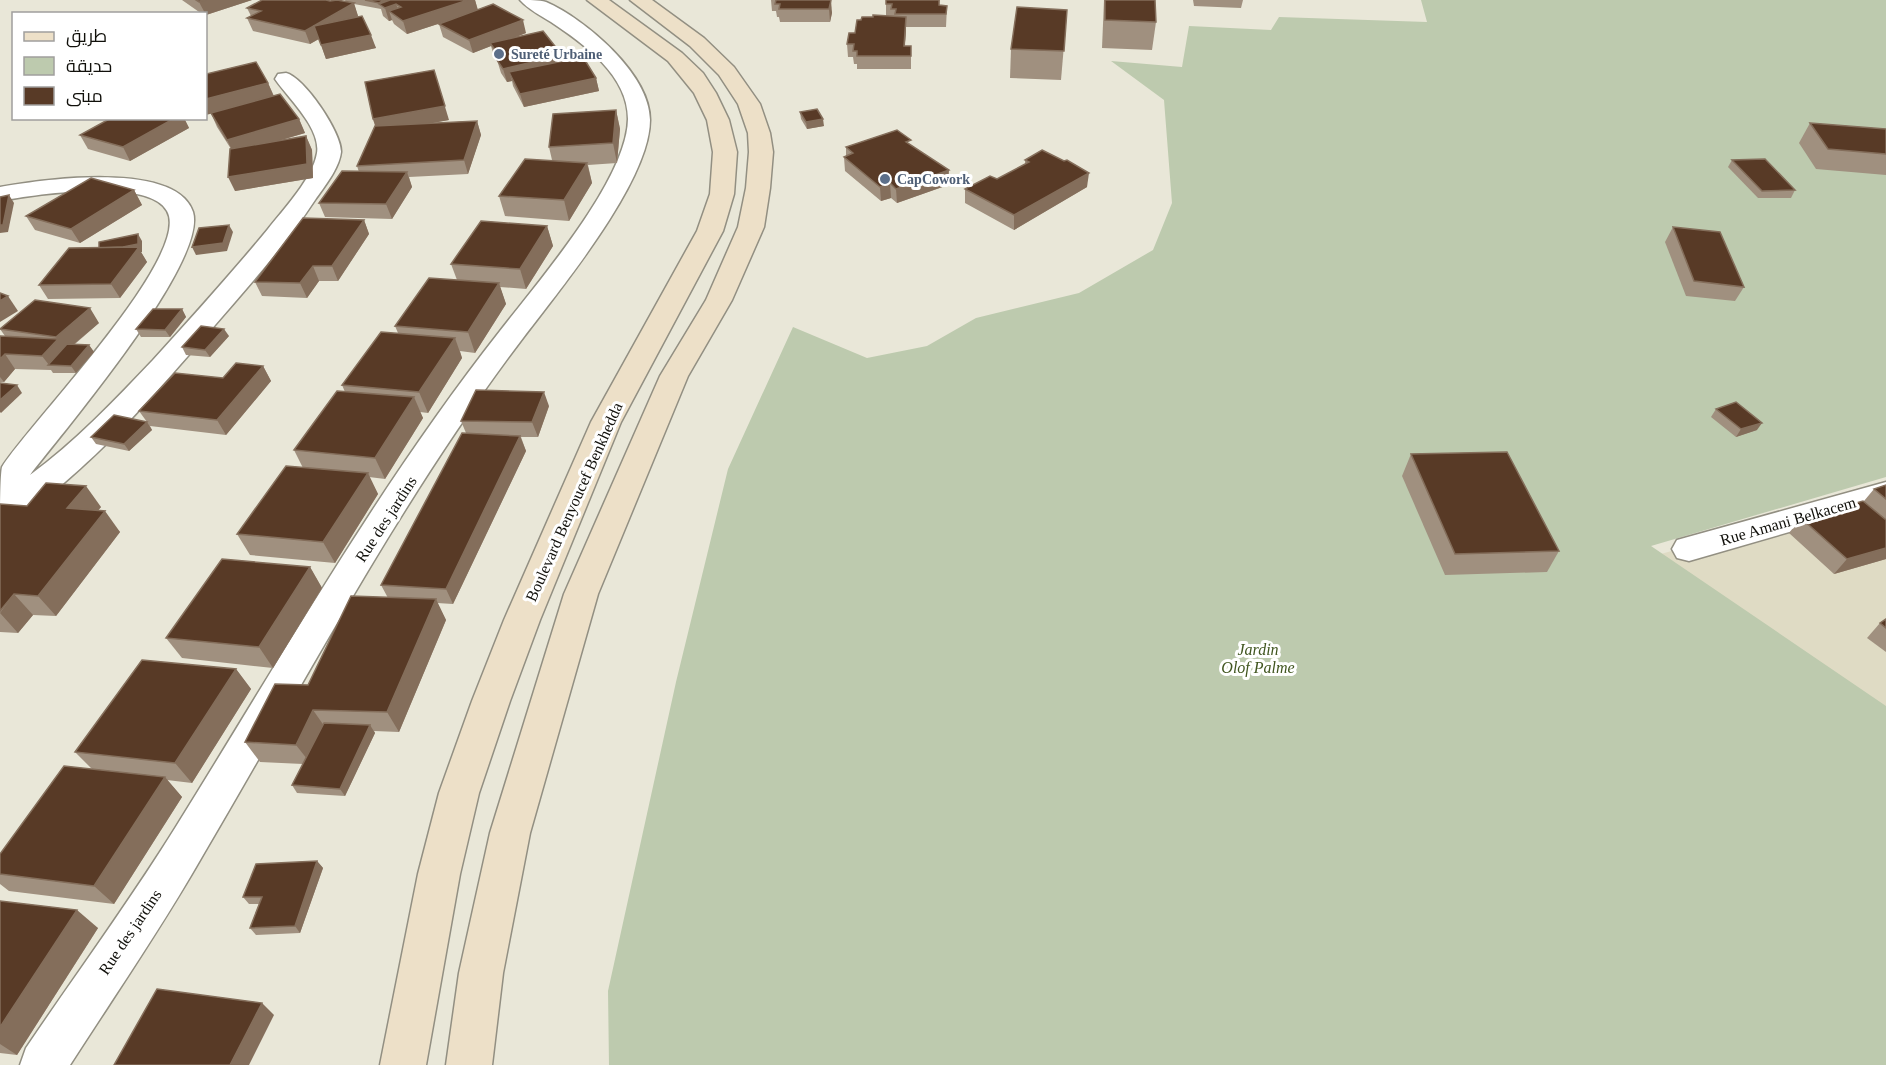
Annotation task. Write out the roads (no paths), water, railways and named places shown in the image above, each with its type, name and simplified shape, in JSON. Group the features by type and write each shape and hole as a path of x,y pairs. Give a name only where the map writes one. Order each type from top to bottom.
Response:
{"main road":[{"name":"Boulevard Benyoucef Benkhedda","path":"404,1065 439,874 459,793 490,701 606,422 710,231 722,194 725,152 718,120 700,86 675,57 597,0"},
{"path":"469,1065 481,973 510,833 581,594 674,376 719,300 751,227 758,188 761,152 759,133 749,104 727,71 697,42 640,0"}],"street":[{"name":"Rue des jardins","path":"43,1065 174,866 302,651 379,529 507,341 567,263 599,214 634,148 639,121 637,103 629,84 609,57 571,26 530,0"},
{"path":"0,514 47,479 106,425 262,254 314,185 329,155 328,142 318,123 286,79"},
{"path":"0,194 71,184 127,185 166,197 178,208 182,225 178,242 136,316 0,491"},
{"name":"Rue Amani Belkacem","path":"1689,549 1886,493"}],"place":[{"name":"Sureté Urbaine","path":"499,54"},
{"name":"CapCowork","path":"885,179"}],"park label":[{"name":"Jardin Olof Palme","path":"1258,658"}]}
